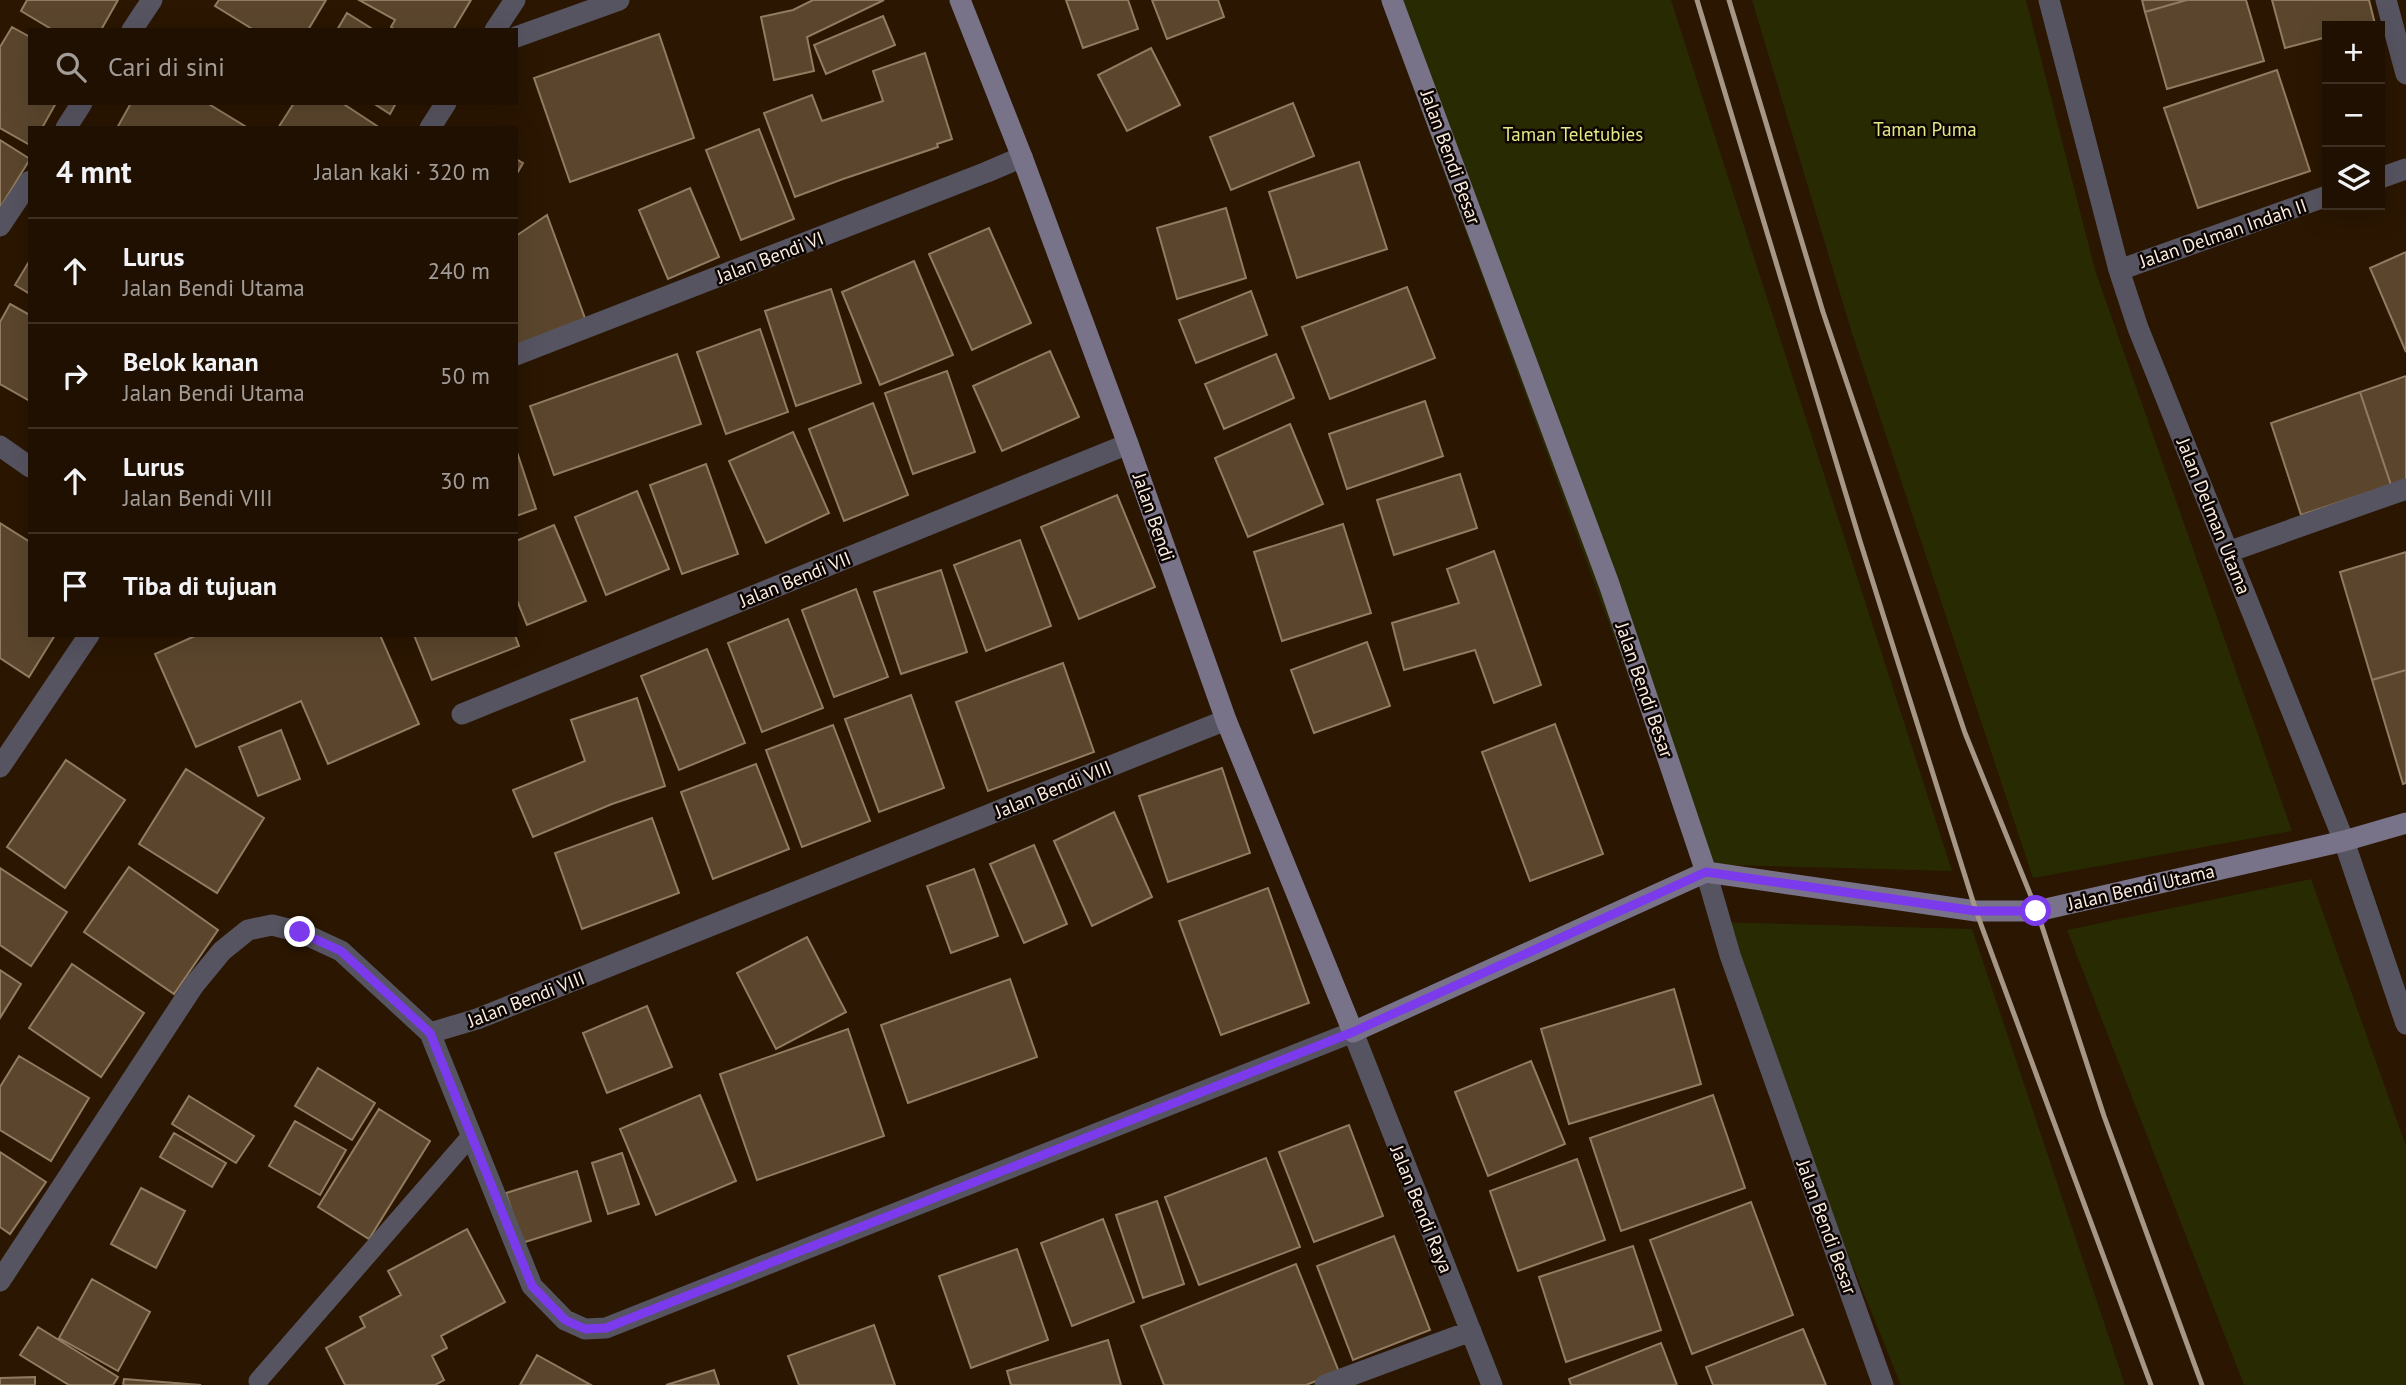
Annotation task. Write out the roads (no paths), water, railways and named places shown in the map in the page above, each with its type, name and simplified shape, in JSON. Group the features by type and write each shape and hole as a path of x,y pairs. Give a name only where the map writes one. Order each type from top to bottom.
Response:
{"street":[{"path":"133,28 152,0"},
{"path":"496,28 516,0"},
{"path":"518,36 618,0"},
{"name":"Jalan Bendi","path":"960,0 1022,157 1226,720 1353,1032"},
{"name":"Jalan Bendi Besar","path":"1392,0 1609,584 1706,872 1730,955 1883,1385"},
{"name":"Jalan Delman Utama","path":"2049,0 2119,270 2138,328 2344,841 2406,1024"},
{"path":"2386,0 2406,74"},
{"path":"67,126 81,105"},
{"path":"431,126 445,105"},
{"name":"Jalan Bendi VI","path":"518,354 1022,157"},
{"path":"2385,176 2406,169"},
{"path":"0,226 28,184"},
{"name":"Jalan Delman Indah II","path":"2119,270 2322,198"},
{"name":"Jalan Bendi VII","path":"462,714 1128,444"},
{"path":"0,446 28,466"},
{"path":"2228,552 2406,489"},
{"path":"0,767 88,637"},
{"name":"Jalan Bendi VIII","path":"430,1033 490,1014 1226,720"},
{"name":"Jalan Bendi Utama","path":"1706,872 1976,911 2036,911 2344,841 2406,823"},
{"path":"0,1281 194,985 222,951 248,930 272,925 282,927 300,932 341,951 430,1033 532,1286 565,1320 585,1329 606,1328 1353,1032 1706,872"},
{"name":"Jalan Bendi Raya","path":"1353,1032 1492,1385"},
{"path":"1325,1385 1471,1331"}],"lane":[{"path":"258,1381 471,1136"}],"railway":[{"path":"1697,0 1860,541 1976,911 2151,1385"},
{"path":"1729,0 1823,312 1965,733 2037,911 2104,1116 2202,1385"}],"park label":[{"name":"Taman Puma","path":"1925,129"},
{"name":"Taman Teletubies","path":"1573,134"}]}
